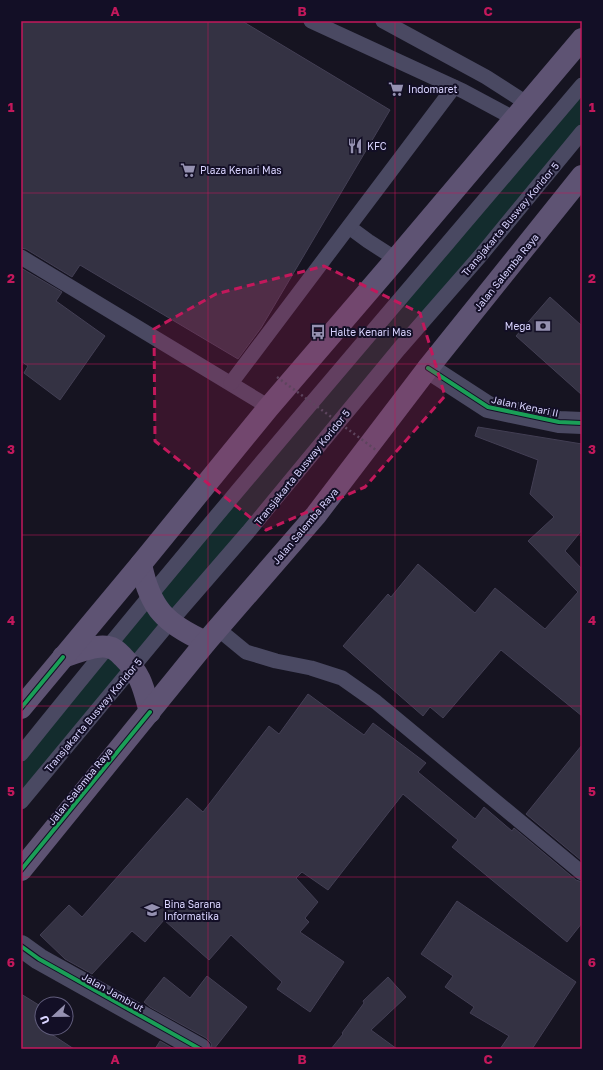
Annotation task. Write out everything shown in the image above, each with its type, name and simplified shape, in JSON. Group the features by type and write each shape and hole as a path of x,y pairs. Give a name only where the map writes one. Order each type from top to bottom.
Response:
{"main road":[{"path":"21,708 269,407 396,260 582,39"},
{"name":"Jalan Salemba Raya","path":"21,870 212,636 316,515 428,368 582,176"},
{"path":"141,564 144,581 150,596 162,614 186,634 212,636"},
{"path":"64,657 86,650 108,647 116,650 133,667 140,678 150,712"}],"street":[{"name":"Jalan Kenari II","path":"428,368 488,407 559,422 582,423"},
{"name":"Jalan Jambrut","path":"21,946 39,959 200,1049"}],"lane":[{"path":"311,21 454,87 521,112"},
{"path":"383,21 486,77 521,112"},
{"path":"21,754 150,596 582,85"},
{"path":"231,383 454,87"},
{"name":"Transjakarta Busway Koridor 5","path":"21,802 170,622 248,532 399,349 481,255 582,132"},
{"path":"349,227 396,260"},
{"path":"21,257 269,407"},
{"path":"212,636 246,652 276,661 311,668 342,678 376,702 582,873"}],"path":[{"path":"277,377 376,450"}],"highlighted area":[{"path":"324,266 420,313 445,396 365,487 266,530 155,441 154,329 216,294"}],"green space":[{"path":"582,85 582,132 21,802 21,754"}],"building":[{"name":"Plaza Kenari Mas","path":"21,21 242,21 390,110 261,328 238,359 80,265 72,277 26,249 21,248"},
{"path":"21,268 62,292 56,301 105,336 60,400 24,373 28,366 21,361"},
{"path":"550,297 582,326 582,395 516,336"},
{"path":"478,427 582,444 582,530 565,551 582,569 582,716 501,650 443,718 430,707 423,716 343,646 388,594 391,597 418,564 475,613 495,588 545,629 578,592 528,541 554,517 530,494 538,460 475,436"},
{"path":"308,694 364,735 373,723 426,763 418,772 475,819 484,807 512,831 514,828 576,880 582,882 582,923 567,942 452,847 458,840 403,794 328,890 302,872 296,878 318,902 305,918 309,922 300,932 344,962 310,1012 277,989 282,982 231,935 209,960 164,920 145,942 132,931 92,974 65,959 40,935 69,905 82,917 187,798 203,812 269,726 279,734"},
{"path":"582,745 582,861 526,814"},
{"path":"457,901 576,982 532,1049 500,1049 509,1036 470,1013 474,1007 445,987 453,976 421,954"},
{"path":"207,976 247,1007 214,1049 212,1049 211,1043 206,1038 150,1007 144,1002 164,977 190,998"},
{"path":"388,977 406,997 371,1030 397,1049 331,1049 364,1003 363,1001"},
{"path":"21,994 34,1002 34,1036 54,1036 74,1049 21,1049"},
{"path":"160,1041 174,1049 155,1049"}],"cycle path":[{"path":"428,368 488,407 559,422 582,423"},
{"path":"21,708 63,657"},
{"path":"21,870 150,712"},
{"path":"21,946 39,959 200,1049"}],"place":[{"name":"Indomaret","path":"396,89"},
{"name":"KFC","path":"355,146"},
{"name":"Plaza Kenari Mas","path":"188,170"},
{"name":"Mega","path":"543,326"},
{"name":"Halte Kenari Mas","path":"318,332"},
{"name":"Bina Sarana Informatika","path":"152,910"}]}
